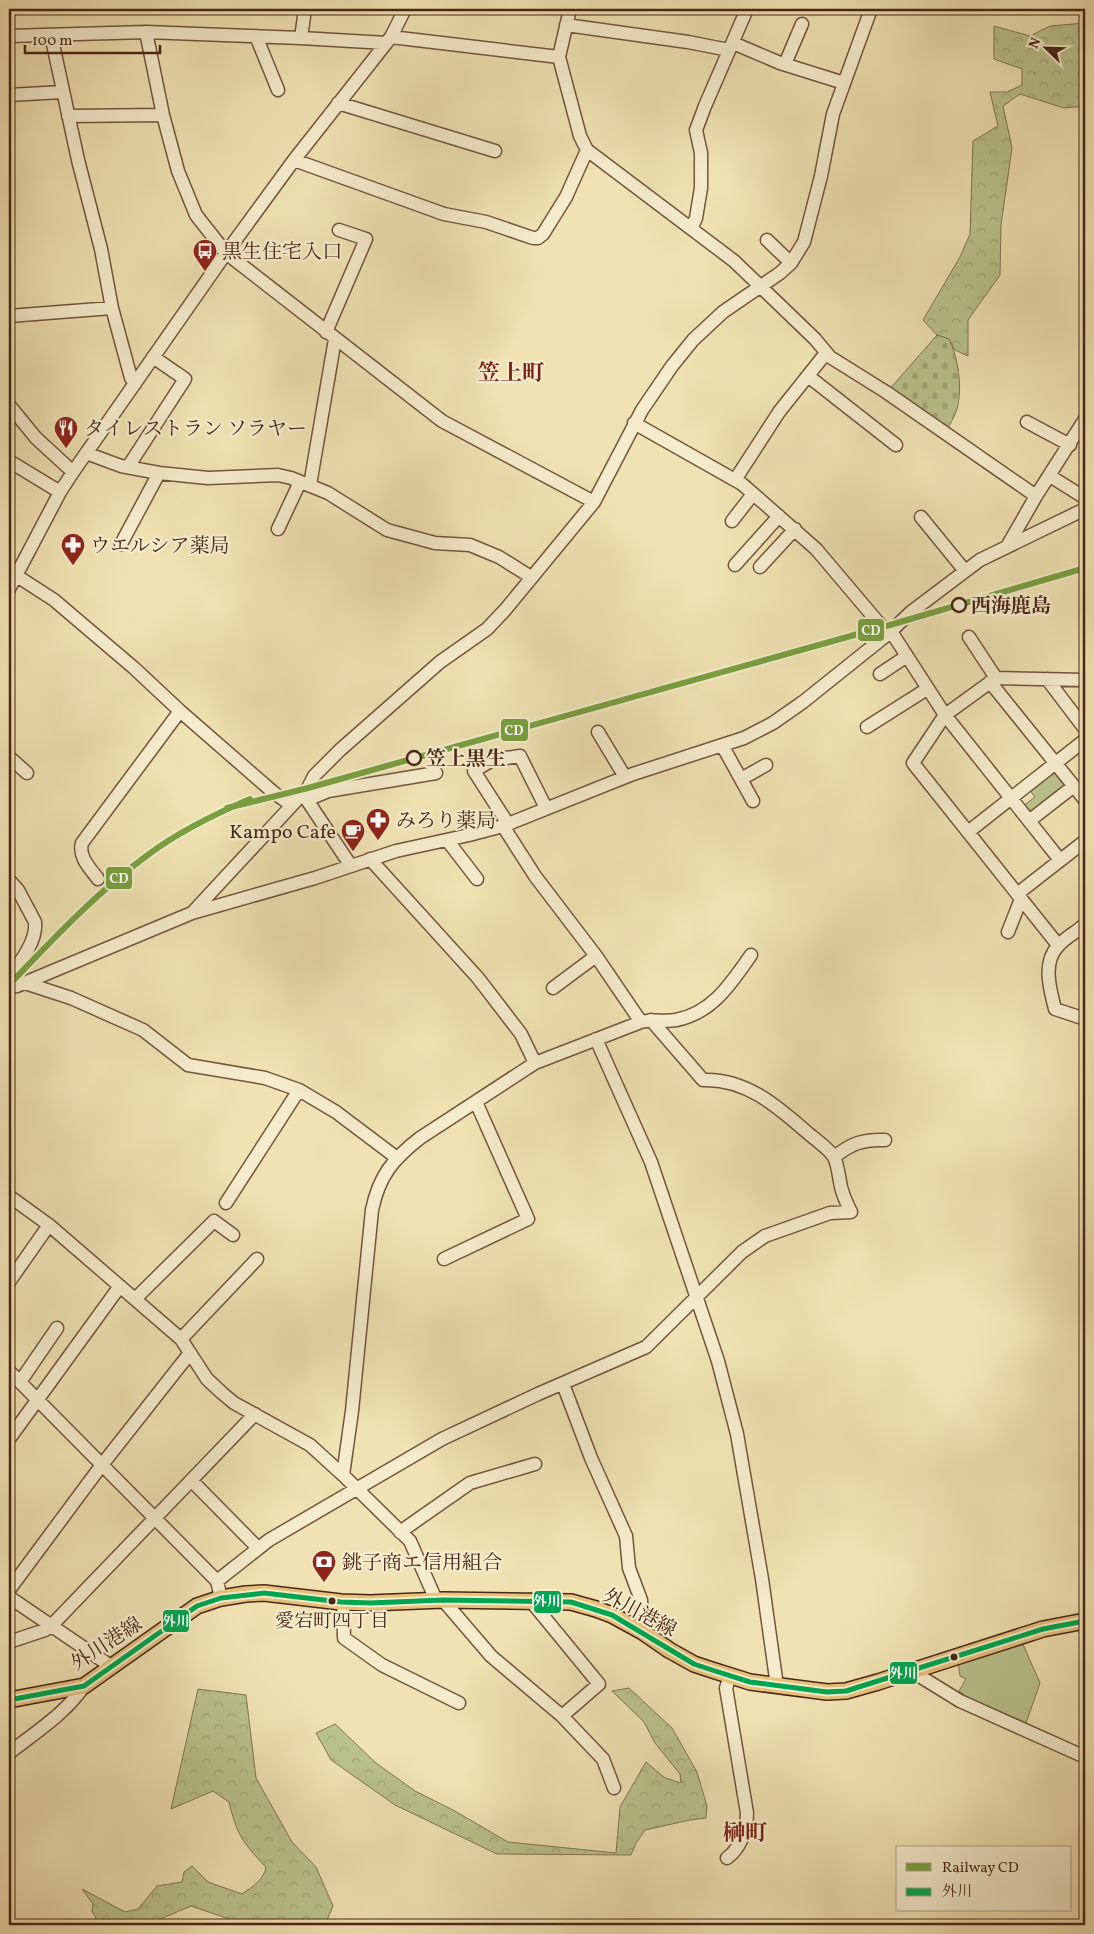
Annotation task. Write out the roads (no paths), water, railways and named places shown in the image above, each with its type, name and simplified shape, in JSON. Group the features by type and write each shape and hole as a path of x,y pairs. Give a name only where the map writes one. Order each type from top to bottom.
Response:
{"main road":[{"name":"外川港線","path":"9,1700 84,1686 192,1610 231,1595 264,1593 343,1602 370,1603 440,1600 571,1602 612,1615 694,1664 750,1682 827,1692 846,1691 913,1672 1043,1629 1085,1620"}],"street":[{"path":"301,38 305,9"},
{"path":"9,589 72,472 294,160 388,40 405,9"},
{"path":"570,9 559,57 580,136 587,150 692,227 734,261 815,339 826,352 1036,496"},
{"path":"692,227 696,218 701,188 701,153 696,130 704,106 747,9"},
{"path":"304,797 314,776 333,756 440,662 487,629 594,502 634,423 672,366 693,340 723,312 780,273 791,263 804,242 833,114 871,9"},
{"path":"785,64 802,24"},
{"path":"566,25 731,46 844,83"},
{"path":"9,36 146,32 388,40 559,57"},
{"path":"146,32 163,115 178,172 196,215 226,253 330,336 442,421 594,502"},
{"path":"51,35 62,92 92,209 112,308 131,378 135,384"},
{"path":"256,36 278,90"},
{"path":"9,95 62,92"},
{"path":"338,103 495,151"},
{"path":"68,116 163,115"},
{"path":"294,160 444,214 486,222 538,238 566,197 587,150"},
{"path":"278,530 305,483 330,336 366,239 339,230"},
{"path":"767,240 791,263"},
{"path":"9,316 112,308"},
{"path":"735,480 780,412 826,352"},
{"path":"128,466 185,379 153,357"},
{"path":"808,376 896,445"},
{"path":"9,405 36,438 72,472"},
{"path":"1008,545 1036,496 1085,419"},
{"path":"1027,422 1070,445"},
{"path":"634,423 735,480 795,529 816,549 888,634 894,636 945,715 1060,860"},
{"path":"86,453 122,466 159,473 208,478 278,475 305,483 328,493 387,530 435,543 470,545 499,557 532,577"},
{"path":"9,461 60,492"},
{"path":"121,544 159,473"},
{"path":"1050,476 1085,498"},
{"path":"732,521 753,494"},
{"path":"9,987 25,983 192,913 315,878 396,851 506,825 625,777 744,738 773,723 803,702 888,634 912,612 980,560 1085,509"},
{"path":"735,565 779,516"},
{"path":"921,517 965,571"},
{"path":"760,567 795,529"},
{"path":"17,576 54,600 134,668 273,792 292,805"},
{"path":"969,637 993,680 1085,800"},
{"path":"880,674 907,656"},
{"path":"1058,945 913,763 945,715 993,680 1085,680"},
{"path":"1048,680 1085,729"},
{"path":"867,727 927,689"},
{"path":"98,879 83,858 82,843 180,711"},
{"path":"598,732 625,777"},
{"path":"968,832 1085,740"},
{"path":"722,745 753,800"},
{"path":"218,1581 268,1540 442,1439 646,1347 742,1252 765,1236 830,1213 851,1212 842,1189 834,1157 790,1116 773,1103 730,1082 703,1080 646,1021 535,876 474,770 492,760 520,756 546,808"},
{"path":"9,757 27,773"},
{"path":"741,779 766,765"},
{"path":"192,913 292,805 304,797 328,791 436,773"},
{"path":"1029,822 1074,786"},
{"path":"304,797 352,866"},
{"path":"448,840 476,879"},
{"path":"1008,932 1019,896 1085,841"},
{"path":"370,859 478,978 521,1034 535,1063"},
{"path":"9,880 18,890 34,918 36,926 26,951 9,977"},
{"path":"1085,924 1058,945 1054,951 1048,975 1055,1009 1085,1019"},
{"path":"343,1475 352,1410 372,1210 381,1181 388,1168 420,1138 535,1063 646,1021 676,1020 698,1013 724,992 751,955"},
{"path":"553,988 596,956"},
{"path":"25,983 72,998 144,1030 188,1065 265,1078 299,1090 336,1112 397,1158"},
{"path":"596,1039 651,1162 718,1361 737,1434 759,1561 777,1686"},
{"path":"226,1203 299,1090"},
{"path":"444,1259 528,1219 476,1102"},
{"path":"834,1157 846,1147 859,1141 885,1140"},
{"path":"9,1196 49,1225 181,1339 207,1379 222,1393 234,1403 310,1445 343,1475 410,1541 440,1600 491,1656 562,1716 603,1759 614,1788"},
{"path":"135,1299 214,1221 233,1235"},
{"path":"9,1282 49,1225"},
{"path":"181,1339 257,1260"},
{"path":"9,1439 120,1286"},
{"path":"20,1382 58,1328"},
{"path":"9,1590 101,1466 190,1353"},
{"path":"9,1371 101,1466 218,1581 220,1598"},
{"path":"563,1384 591,1458 626,1536 629,1568 641,1600 643,1632"},
{"path":"9,1642 45,1630 51,1626 255,1414"},
{"path":"400,1532 470,1483 535,1464"},
{"path":"191,1480 258,1548"},
{"path":"9,1598 112,1667"},
{"path":"530,1600 598,1684 562,1716"},
{"path":"343,1602 344,1638 382,1665 459,1703"},
{"path":"913,1672 960,1701 1085,1757"},
{"path":"727,1858 733,1854 742,1840 747,1824 747,1813 726,1688 730,1676"},
{"path":"9,1753 51,1721 75,1699 84,1686"}],"rail line":[{"name":"CD","path":"227,808 308,788 883,627 1085,568"},
{"name":"CD","path":"9,985 76,916 130,869 185,830 250,799"}],"place":[{"name":"黒生住宅入口","path":"205,272"},
{"name":"タイレストラン ソラヤー","path":"66,449"},
{"name":"ウエルシア薬局","path":"73,566"},
{"name":"西海鹿島","path":"959,605"},
{"name":"笠上黒生","path":"414,758"},
{"name":"みろり薬局","path":"378,841"},
{"name":"Kampo Cafe","path":"353,852"},
{"name":"銚子商エ信用組合","path":"324,1583"},
{"name":"愛宕町四丁目","path":"332,1601"}],"district":[{"name":"笠上町","path":"511,372"},
{"name":"榊町","path":"745,1832"}]}
